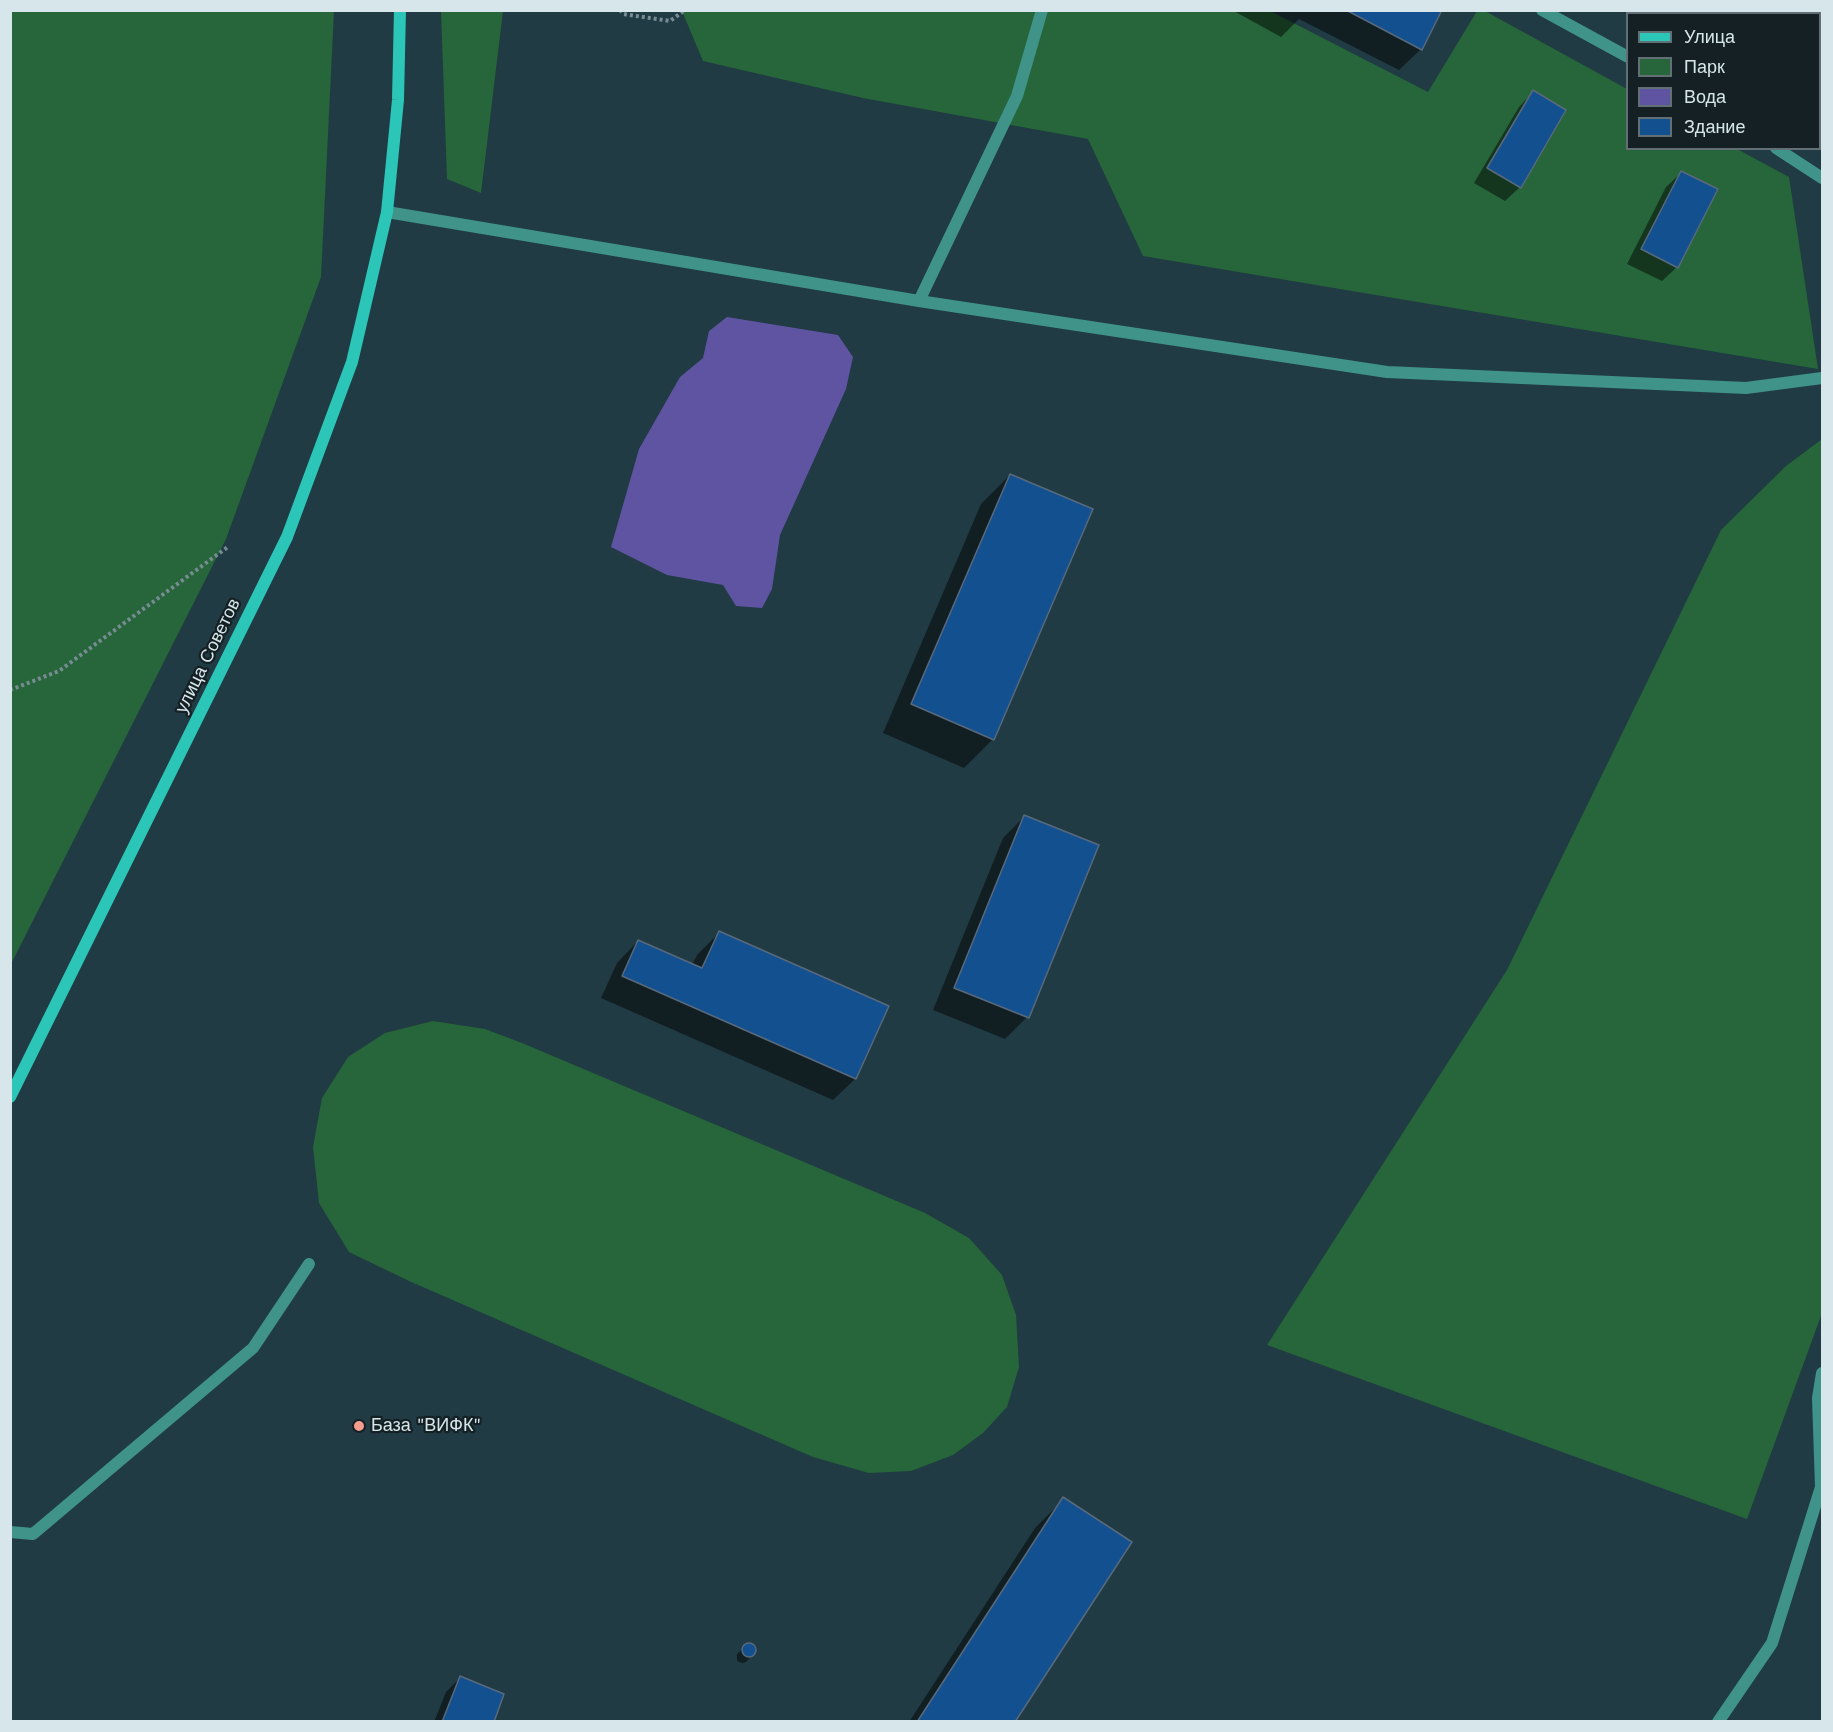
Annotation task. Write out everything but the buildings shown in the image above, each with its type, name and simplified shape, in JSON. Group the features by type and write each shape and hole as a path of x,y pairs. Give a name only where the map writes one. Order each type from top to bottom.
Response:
{"main road":[{"name":"улица Советов","path":"10,1096 286,537 352,362 387,212 398,100 400,10"}],"lane":[{"path":"919,301 1017,96 1042,10"},
{"path":"1542,10 1626,56"},
{"path":"1779,150 1822,178"},
{"path":"387,212 919,301 1387,372 1746,388 1822,378"},
{"path":"10,1532 33,1534 253,1348 309,1264"},
{"path":"1718,1722 1772,1643 1821,1487 1818,1398 1822,1373"}],"path":[{"path":"620,10 623,14 670,21 685,10"},
{"path":"10,690 59,670 229,546"}],"green space":[{"path":"11,10 334,11 321,277 226,539 11,964"},
{"path":"441,11 503,11 481,193 447,179"},
{"path":"682,11 1270,11 1428,92 1477,11 1485,11 1626,88 1626,150 1739,150 1789,177 1818,369 1143,256 1088,139 863,98 703,61"},
{"path":"1822,439 1822,1313 1747,1519 1267,1345 1507,970 1721,530 1786,466"},
{"path":"433,1021 485,1029 522,1043 925,1213 969,1238 1002,1275 1016,1315 1019,1367 1007,1407 983,1433 953,1455 911,1471 869,1473 813,1457 409,1281 349,1252 319,1203 313,1147 322,1098 348,1057 385,1033"}],"water":[{"path":"727,317 838,335 853,357 846,389 780,535 772,589 762,608 736,606 723,585 667,575 611,547 639,449 680,377 703,358 709,331"}],"place":[{"name":"База \"ВИФК\"","path":"359,1426"}]}
